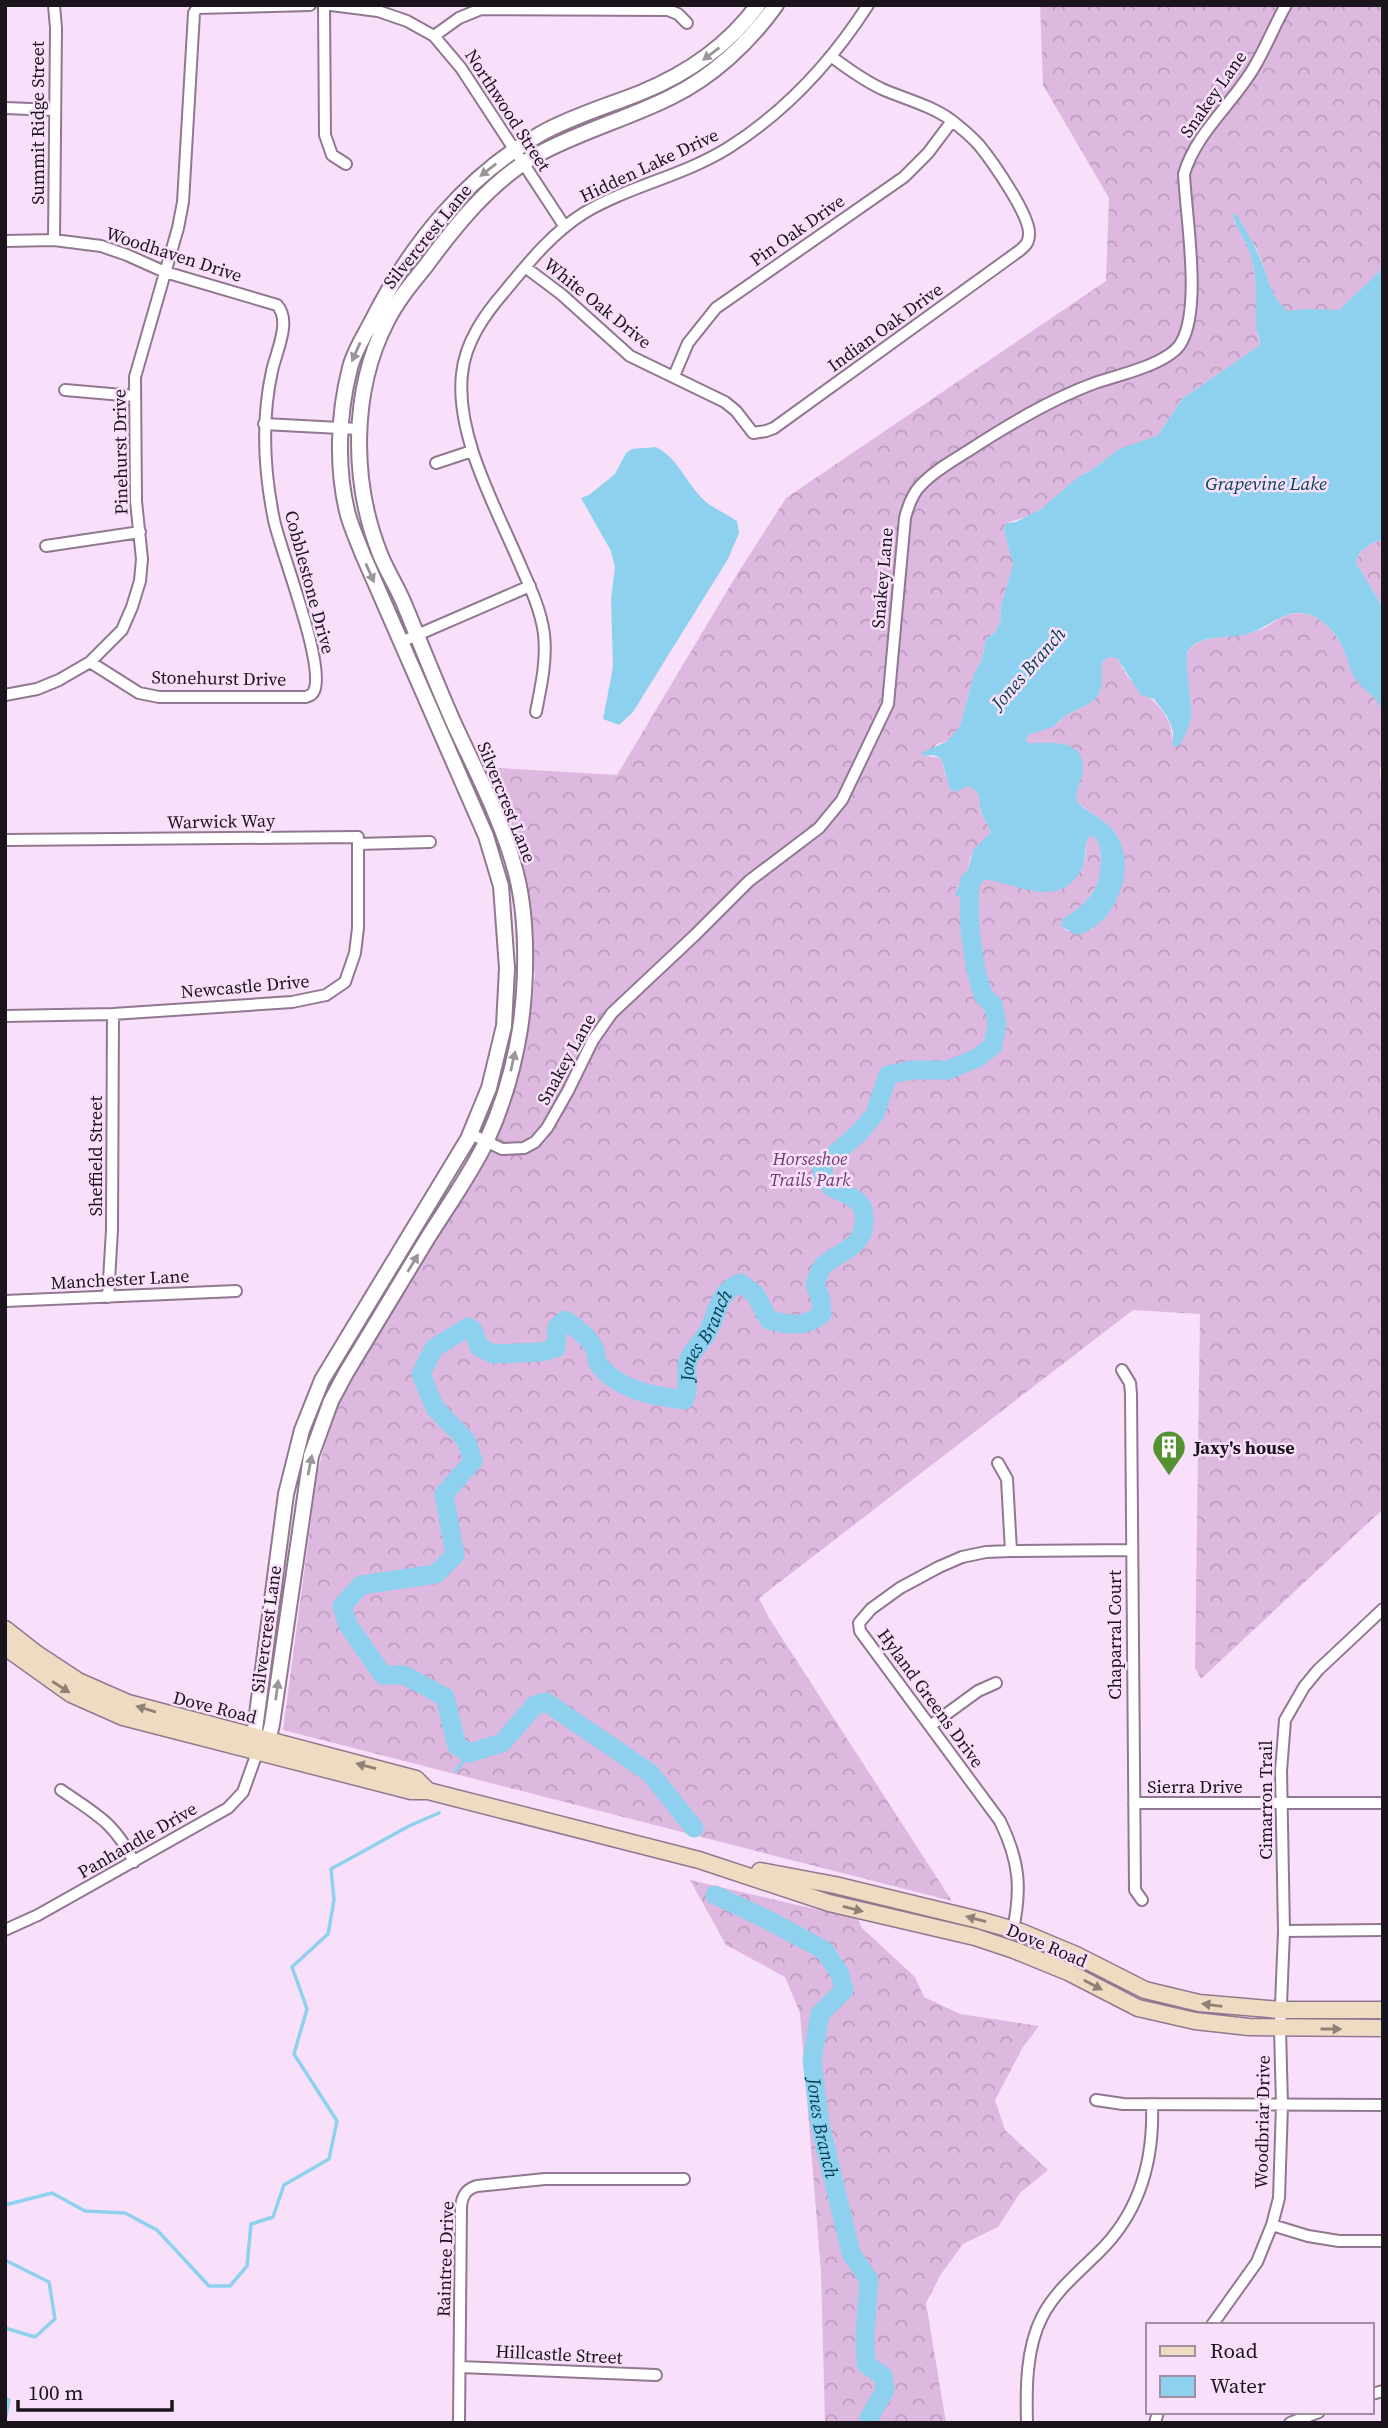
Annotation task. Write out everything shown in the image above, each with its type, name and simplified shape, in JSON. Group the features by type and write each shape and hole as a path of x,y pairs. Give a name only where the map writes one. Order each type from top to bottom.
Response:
{"main road":[{"name":"Dove Road","path":"7,1639 71,1693 96,1706 150,1726 260,1743 411,1791 428,1790 699,1860 830,1903 975,1937 1068,1972 1138,2008 1195,2021 1280,2029 1383,2028"},
{"name":"Dove Road","path":"699,1860 835,1885 979,1920 1013,1930 1076,1955 1144,1990 1199,2003 1280,2010 1383,2010"},
{"path":"1068,1972 1076,1955"}],"street":[{"name":"Summit Ridge Street","path":"54,5 54,240"},
{"name":"Pinehurst Drive","path":"5,695 37,689 90,662 122,629 140,581 142,559 136,501 134,396 138,363 183,202 194,13 197,8 310,5"},
{"path":"324,5 325,135 332,155 346,164"},
{"name":"Northwood Street","path":"331,5 378,11 407,21 433,36 461,68 565,227"},
{"name":"Silvercrest Lane","path":"260,1743 286,1494 302,1430 322,1380 471,1134 489,1088 504,1026 507,968 504,906 496,864 363,555 348,514 340,457 341,428 350,368 393,279 470,184 514,150 544,132 661,84 703,61 735,33 758,5"},
{"name":"Silvercrest Lane","path":"260,1743 311,1456 319,1433 331,1401 346,1373 486,1142 507,1084 520,1029 523,916 516,873 500,826 380,554 365,504 361,481 359,429 363,390 372,358 385,324 397,303 445,239 489,190 523,164 556,145 669,98 691,86 733,54 763,23 776,5"},
{"name":"Hidden Lake Drive","path":"536,712 543,677 544,635 541,618 472,451 465,426 461,401 464,359 473,335 494,304 553,236 586,212 689,168 727,149 750,133 809,82 832,57 868,5"},
{"name":"Snakey Lane","path":"471,1134 502,1149 524,1148 535,1142 558,1110 593,1040 612,1013 749,881 819,828 842,800 888,704 892,684 903,528 908,505 921,484 941,468 1037,409 1092,384 1153,363 1181,345 1191,304 1184,174 1187,163 1212,123 1234,98 1256,64 1286,5"},
{"path":"433,36 459,18 481,9 668,10 678,14 687,23"},
{"path":"832,57 853,73 938,112 951,121"},
{"path":"5,108 55,110"},
{"name":"Indian Oak Drive","path":"753,433 774,428 1027,244 1029,230 1024,213 979,146 951,121"},
{"name":"Pin Oak Drive","path":"674,376 688,343 716,309 904,177 928,153 951,121"},
{"name":"Woodhaven Drive","path":"5,241 54,240 101,246 165,272 277,305 284,315"},
{"name":"White Oak Drive","path":"525,267 561,294 630,356 725,402 736,411 753,433"},
{"name":"Cobblestone Drive","path":"284,315 269,385 264,424 265,454 281,547 308,633 316,680 313,692"},
{"path":"65,390 134,396"},
{"path":"264,424 359,429"},
{"path":"436,463 472,451"},
{"path":"46,546 140,532"},
{"path":"401,642 530,586"},
{"name":"Stonehurst Drive","path":"90,662 146,695 306,697 313,692"},
{"name":"Warwick Way","path":"5,840 358,837 358,844 429,842"},
{"name":"Newcastle Drive","path":"5,1016 113,1014 292,1002 326,995 345,982 355,953 358,928 358,844"},
{"name":"Sheffield Street","path":"108,1297 112,1230 113,1014"},
{"name":"Manchester Lane","path":"5,1301 236,1291"},
{"name":"Chaparral Court","path":"1122,1370 1130,1383 1131,1394 1135,1889 1142,1900"},
{"path":"998,1463 1007,1479 1011,1551"},
{"name":"Hyland Greens Drive","path":"1008,1948 1019,1893 1018,1871 1011,1843 1000,1821 860,1631 859,1623 900,1588 962,1557 986,1552 1131,1550"},
{"name":"Cimarron Trail","path":"1280,2029 1284,1931 1283,1730 1291,1707 1318,1670 1383,1609"},
{"path":"930,1726 978,1691 996,1683"},
{"name":"Panhandle Drive","path":"5,1930 38,1915 134,1862 237,1800 249,1779 260,1743"},
{"path":"61,1790 108,1823 123,1840 134,1862"},
{"name":"Sierra Drive","path":"1134,1803 1383,1803"},
{"path":"1284,1931 1383,1930"},
{"name":"Woodbriar Drive","path":"1213,2323 1257,2262 1272,2225 1279,2198 1282,2105 1280,2029"},
{"path":"1096,2100 1123,2104 1383,2105"},
{"path":"1027,2423 1030,2360 1037,2327 1052,2301 1102,2250 1124,2220 1150,2162 1152,2104"},
{"name":"Raintree Drive","path":"459,2423 461,2207 462,2198 470,2188 545,2179 684,2179"},
{"path":"1272,2225 1308,2236 1339,2241 1383,2241"},
{"name":"Hillcastle Street","path":"460,2367 656,2375"},
{"path":"1290,2423 1314,2414"}],"green space":[{"name":"Horseshoe Trails Park","path":"1040,5 1383,5 1383,268 1339,310 1288,312 1272,290 1255,246 1233,220 1249,249 1253,264 1257,297 1256,325 1260,345 1183,398 1157,436 1106,459 1078,477 1051,502 1030,516 1006,523 1004,530 1014,565 1001,606 1000,622 995,632 986,639 960,726 948,741 937,744 925,756 941,758 946,777 960,787 968,786 974,789 991,832 970,857 968,870 956,890 979,884 983,879 1060,890 1081,869 1089,836 1095,836 1098,842 1101,861 1105,824 1077,802 1076,791 1080,781 1038,743 1029,743 1026,740 1028,735 1057,724 1066,715 1087,705 1102,686 1102,663 1108,657 1117,658 1129,678 1165,714 1172,733 1173,746 1191,713 1187,661 1189,650 1211,638 1259,630 1287,615 1307,614 1324,623 1343,647 1356,680 1379,702 1383,712 1384,734 1380,774 1383,786 1383,1509 1201,1679 1195,1668 1200,1314 1133,1310 759,1598 769,1618 952,1901 283,1730 317,1475 331,1419 364,1355 483,1162 506,1109 527,1036 535,976 526,886 483,767 617,775 786,498 1106,281 1109,198 1043,85","holes":["1099,876 1093,929 1067,931 1061,925 1063,919 1090,896"]},
{"path":"1383,539 1383,607 1356,563 1365,548"},
{"path":"690,1880 858,1919 862,1928 915,1977 924,1997 960,2014 1039,2026 1023,2047 995,2100 1005,2130 1048,2170 1020,2193 998,2227 963,2244 941,2274 926,2303 946,2423 825,2423 821,2272 800,2013 785,1977 726,1945"}],"water":[{"name":"Grapevine Lake","path":"1233,213 1255,247 1274,294 1288,311 1339,310 1383,268 1383,539 1365,548 1356,563 1383,607 1383,712 1354,677 1342,646 1331,629 1316,617 1307,614 1287,615 1250,633 1213,638 1193,646 1187,655 1190,719 1180,745 1173,747 1173,731 1167,716 1154,699 1141,695 1117,658 1108,657 1102,663 1102,686 1096,698 1066,715 1053,727 1028,735 1026,740 1029,743 1064,744 1078,752 1083,769 1077,802 1111,828 1122,847 1125,862 1123,878 1112,908 1102,921 1090,930 1076,935 1061,926 1063,919 1083,904 1096,886 1101,856 1095,837 1089,836 1082,868 1073,881 1062,889 1037,892 983,879 976,897 955,896 968,870 973,850 991,832 974,789 968,786 955,792 950,789 941,758 921,753 948,741 960,726 986,639 995,632 1000,622 1001,606 1013,565 1004,530 1006,523 1016,522 1041,509 1078,477 1092,470 1119,449 1157,436 1183,398 1260,345 1256,327 1253,262"},
{"path":"656,447 676,464 704,500 737,521 739,533 728,559 633,712 619,725 603,719 613,667 611,600 615,567 611,551 581,498 589,495 615,474 626,453 632,449"}],"waterway":[{"name":"Jones Branch","path":"694,1828 650,1773 546,1702 535,1705 502,1743 469,1753 457,1746 445,1697 404,1675 383,1675 348,1625 342,1606 361,1585 436,1574 455,1555 444,1494 473,1461 466,1440 435,1408 421,1374 434,1348 468,1327 473,1330 479,1347 493,1354 541,1352 556,1348 557,1327 565,1320 588,1338 598,1364 618,1381 639,1391 684,1400 688,1361 707,1333 722,1298 732,1287 740,1283 755,1294 769,1320 797,1324 810,1322 822,1314 821,1299 815,1285 819,1272 830,1260 860,1238 864,1217 863,1209 857,1201 828,1183 821,1166 859,1133 875,1114 888,1075 912,1070 948,1070 977,1058 993,1046 997,1024 993,1005 983,995 976,971 970,931 969,882 977,874"},
{"path":"456,1771 469,1753"},
{"path":"5,2205 52,2193 85,2211 125,2213 157,2230 209,2286 230,2286 247,2266 251,2224 273,2217 284,2185 329,2159 337,2121 294,2054 307,2009 292,1967 328,1934 334,1900 331,1869 409,1826 439,1813"},
{"name":"Jones Branch","path":"715,1895 824,1950 840,1974 844,1990 820,2014 812,2061 820,2124 851,2253 869,2280 866,2364 883,2376 885,2390 869,2418 869,2423"},
{"path":"5,2260 49,2282 55,2319 35,2337 5,2328"},
{"path":"5,2398 9,2400 5,2420"}],"place":[{"name":"Jaxy's house","path":"1169,1477"}]}
